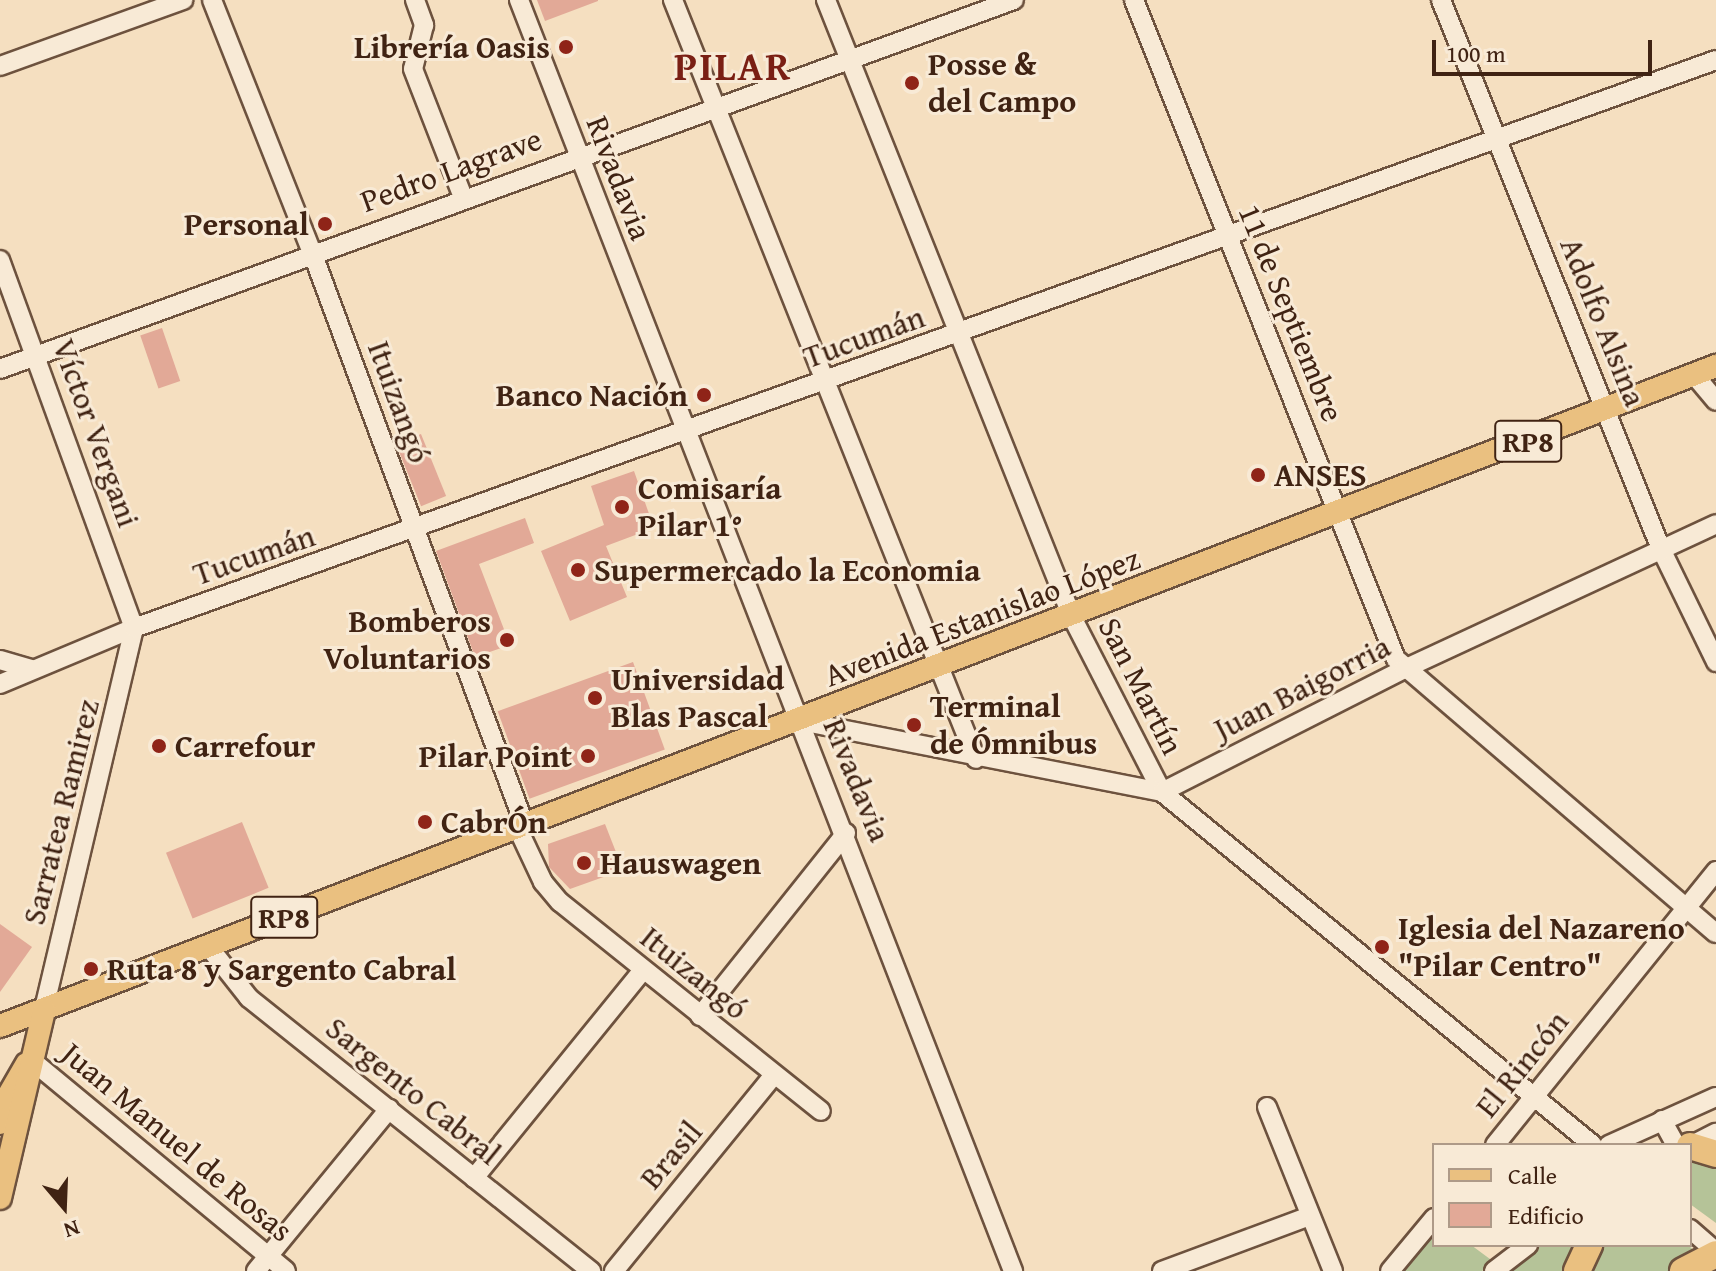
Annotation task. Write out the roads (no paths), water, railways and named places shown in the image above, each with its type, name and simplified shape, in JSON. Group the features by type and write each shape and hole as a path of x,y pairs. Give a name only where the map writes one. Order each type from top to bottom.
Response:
{"highway":[{"path":"1692,1147 1716,1154"},
{"path":"1577,1271 1588,1247"},
{"path":"1683,1271 1716,1253"}],"main road":[{"name":"Avenida Estanislao López","path":"0,1026 1706,372"},
{"path":"0,1198 26,1102 30,1059 44,1010"},
{"path":"0,1123 7,1098 30,1059"}],"street":[{"path":"0,66 183,0"},
{"name":"Ituizangó","path":"212,0 312,252 522,827 550,891 643,970 821,1111"},
{"path":"415,0 424,25 413,69 463,197"},
{"name":"Rivadavia","path":"519,0 577,155 846,833 1013,1271"},
{"path":"673,0 976,759"},
{"name":"San Martín","path":"826,0 1072,617 1162,792 1534,1098 1580,1141"},
{"name":"Pedro Lagrave","path":"0,369 577,155 1014,0"},
{"name":"11 de Septiembre","path":"1134,0 1391,649 1404,669 1716,933"},
{"name":"Adolfo Alsina","path":"1441,0 1661,549 1716,662"},
{"name":"Tucumán","path":"0,684 134,628 687,433 1228,234 1716,60"},
{"name":"Víctor Vergani","path":"0,260 134,628"},
{"path":"1706,372 1716,401"},
{"name":"Juan Baigorria","path":"1162,792 1404,669 1716,524"},
{"name":"Sarratea Ramirez","path":"44,1010 134,628"},
{"path":"0,660 32,669"},
{"path":"800,721 976,759 1162,792"},
{"path":"700,1016 846,833"},
{"name":"El Rincón","path":"1502,1143 1534,1098 1716,871"},
{"name":"Sargento Cabral","path":"208,946 249,998 591,1271"},
{"path":"474,1178 643,970"},
{"name":"Juan Manuel de Rosas","path":"30,1059 262,1264 286,1271"},
{"name":"Brasil","path":"614,1271 774,1075"},
{"path":"1613,1143 1716,1097"},
{"path":"1267,1107 1333,1271"},
{"path":"262,1264 389,1109"},
{"path":"1662,1120 1675,1143"},
{"path":"1692,1145 1716,1133"},
{"path":"1162,1271 1310,1216"},
{"path":"1390,1271 1432,1220"},
{"path":"1692,1231 1716,1253"},
{"path":"1494,1271 1525,1247"}],"place":[{"name":"Librería Oasis","path":"566,47"},
{"name":"Posse & del Campo","path":"912,83"},
{"name":"Personal","path":"325,224"},
{"name":"Banco Nación","path":"704,395"},
{"name":"ANSES","path":"1258,475"},
{"name":"Comisaría Pilar 1°","path":"622,507"},
{"name":"Supermercado la Economia","path":"578,570"},
{"name":"Bomberos Voluntarios","path":"507,640"},
{"name":"Universidad Blas Pascal","path":"595,698"},
{"name":"Terminal de Ómnibus","path":"914,725"},
{"name":"Carrefour","path":"159,746"},
{"name":"Pilar Point","path":"588,756"},
{"name":"CabrÓn","path":"425,822"},
{"name":"Hauswagen","path":"584,863"},
{"name":"Iglesia del Nazareno \"Pilar Centro\"","path":"1382,947"},
{"name":"Ruta 8 y Sargento Cabral","path":"91,969"}],"district":[{"name":"PILAR","path":"733,66"}]}
